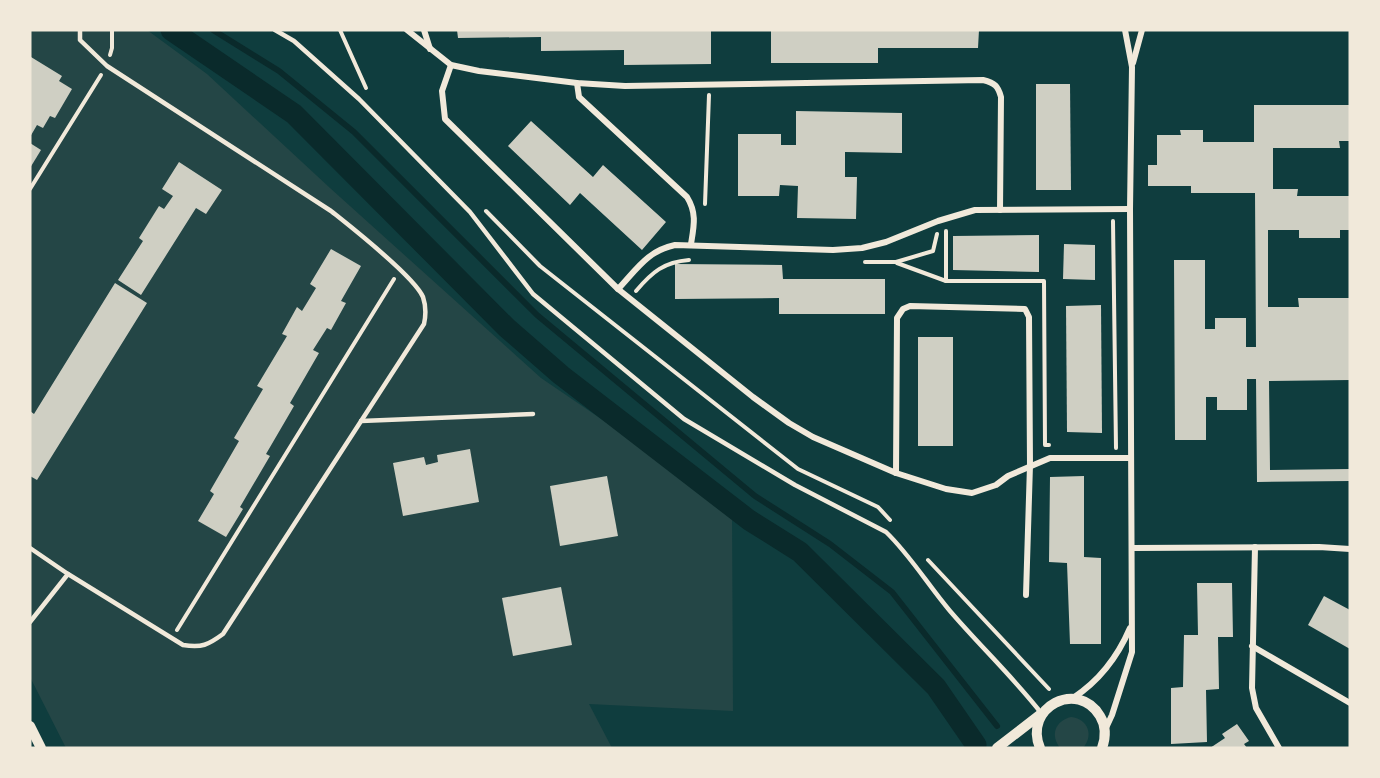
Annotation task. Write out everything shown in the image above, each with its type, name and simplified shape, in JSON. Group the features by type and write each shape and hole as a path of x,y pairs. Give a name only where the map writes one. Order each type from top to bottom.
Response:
{"street":[{"path":"406,30 451,65 479,71 577,83 625,86 974,80 992,82 998,87 1001,97 1000,210"},
{"path":"424,30 430,50"},
{"path":"1103,746 1105,731 1115,708 1132,652 1130,209 1132,66 1125,30"},
{"path":"1132,66 1142,30"},
{"path":"451,65 442,91 445,119 618,289 753,397 813,437 896,472 946,489 972,493 996,485 1008,476 1050,458 1131,458"},
{"path":"577,83 579,97 687,197 694,208 695,222 691,244"},
{"path":"618,289 659,248 675,245 833,250 862,248 886,242 975,210 1130,209"},
{"path":"896,472 897,318 903,309 910,306 1025,309 1029,317 1030,465 1026,596"},
{"path":"1256,547 1252,688 1256,708 1279,748"},
{"path":"1133,548 1319,547 1350,549"},
{"path":"998,748 1054,703 1071,699 1097,679 1122,647 1131,625"},
{"path":"1252,646 1350,703"},
{"path":"1071,699 1090,705 1103,721 1105,731"},
{"path":"1040,748 1036,728 1042,714"},
{"path":"30,726 41,748"}],"lane":[{"path":"30,548 183,645 195,647 210,644 223,634 424,324 426,311 422,296 411,281 331,211 107,66 80,40 80,30"},
{"path":"275,30 294,41 359,99 470,212 533,294 684,419 795,485 886,532 898,544 928,585 1042,714"},
{"path":"361,421 533,414"},
{"path":"30,622 68,574"}],"path":[{"path":"30,189 107,66 112,48 112,30"},
{"path":"340,30 364,86 373,95"},
{"path":"705,211 709,85"},
{"path":"482,206 540,266 798,470 878,507 894,524"},
{"path":"1113,221 1116,457"},
{"path":"946,231 946,280"},
{"path":"172,638 399,270"},
{"path":"927,559 1049,689"}],"shaded area":[{"path":"30,30 147,30 207,74 541,378 732,508 733,711 589,704 612,748 66,748 30,677"},
{"path":"1071,717 1082,721 1088,728 1088,738 1083,748 1060,748 1055,738 1058,725"}],"building":[{"path":"457,30 711,30 711,64 624,65 624,50 541,51 541,37 458,38"},
{"path":"771,30 979,30 978,48 878,48 878,63 771,63"},
{"path":"31,57 62,76 59,81 72,89 55,118 50,116 43,128 37,125 30,137"},
{"path":"1036,84 1070,84 1071,190 1036,190"},
{"path":"1254,105 1350,105 1350,141 1339,141 1340,148 1273,148 1273,189 1298,189 1297,196 1350,196 1350,230 1340,230 1340,238 1299,238 1299,230 1268,230 1268,307 1299,307 1298,298 1350,298 1350,380 1269,381 1270,470 1350,469 1350,481 1257,482 1256,379 1247,379 1247,410 1217,410 1217,397 1206,397 1206,440 1175,440 1174,260 1205,260 1205,329 1215,329 1215,318 1246,318 1246,347 1256,347 1255,193 1191,193 1191,186 1148,186 1148,165 1157,165 1157,135 1181,135 1180,130 1203,130 1203,142 1254,142"},
{"path":"796,111 902,113 902,153 845,152 845,177 857,177 856,219 797,218 798,186 780,185 779,196 738,196 738,134 781,134 781,145 796,145"},
{"path":"531,121 593,177 603,165 666,222 642,250 580,193 570,205 508,146"},
{"path":"30,143 41,150 30,168"},
{"path":"179,162 222,190 206,214 196,208 141,295 118,280 143,241 139,238 159,206 164,209 173,196 162,189"},
{"path":"1039,235 1039,272 953,270 953,236"},
{"path":"1064,244 1095,245 1095,280 1063,279"},
{"path":"331,249 361,266 341,301 346,303 331,330 327,328 313,350 319,353 290,403 294,406 266,454 270,456 240,507 243,509 226,537 198,521 214,494 210,491 239,441 234,438 263,389 257,386 287,336 282,334 297,307 302,311 316,288 310,284"},
{"path":"675,264 782,265 783,279 885,279 885,314 779,314 779,298 675,299"},
{"path":"115,283 147,303 37,480 30,476 30,411 34,414"},
{"path":"1101,305 1102,433 1067,432 1066,306"},
{"path":"918,337 953,337 953,446 918,446"},
{"path":"470,449 479,502 403,516 393,463 424,457 426,465 438,462 437,455"},
{"path":"607,476 618,536 560,546 550,486"},
{"path":"1084,476 1084,557 1101,558 1101,644 1070,644 1067,563 1049,562 1050,477"},
{"path":"1197,583 1232,583 1233,637 1218,637 1219,689 1206,690 1207,742 1171,744 1171,688 1183,687 1184,635 1198,635"},
{"path":"561,587 572,645 513,656 502,598"},
{"path":"1324,596 1350,610 1350,649 1308,625"},
{"path":"1237,724 1249,741 1244,744 1247,748 1210,748 1225,738 1222,734"}],"waterway":[{"path":"171,30 294,114 507,328 561,375 749,520 800,552 936,687 976,745"},
{"path":"213,30 279,71 354,132 537,315 755,496 830,544 892,592 997,726"}]}
